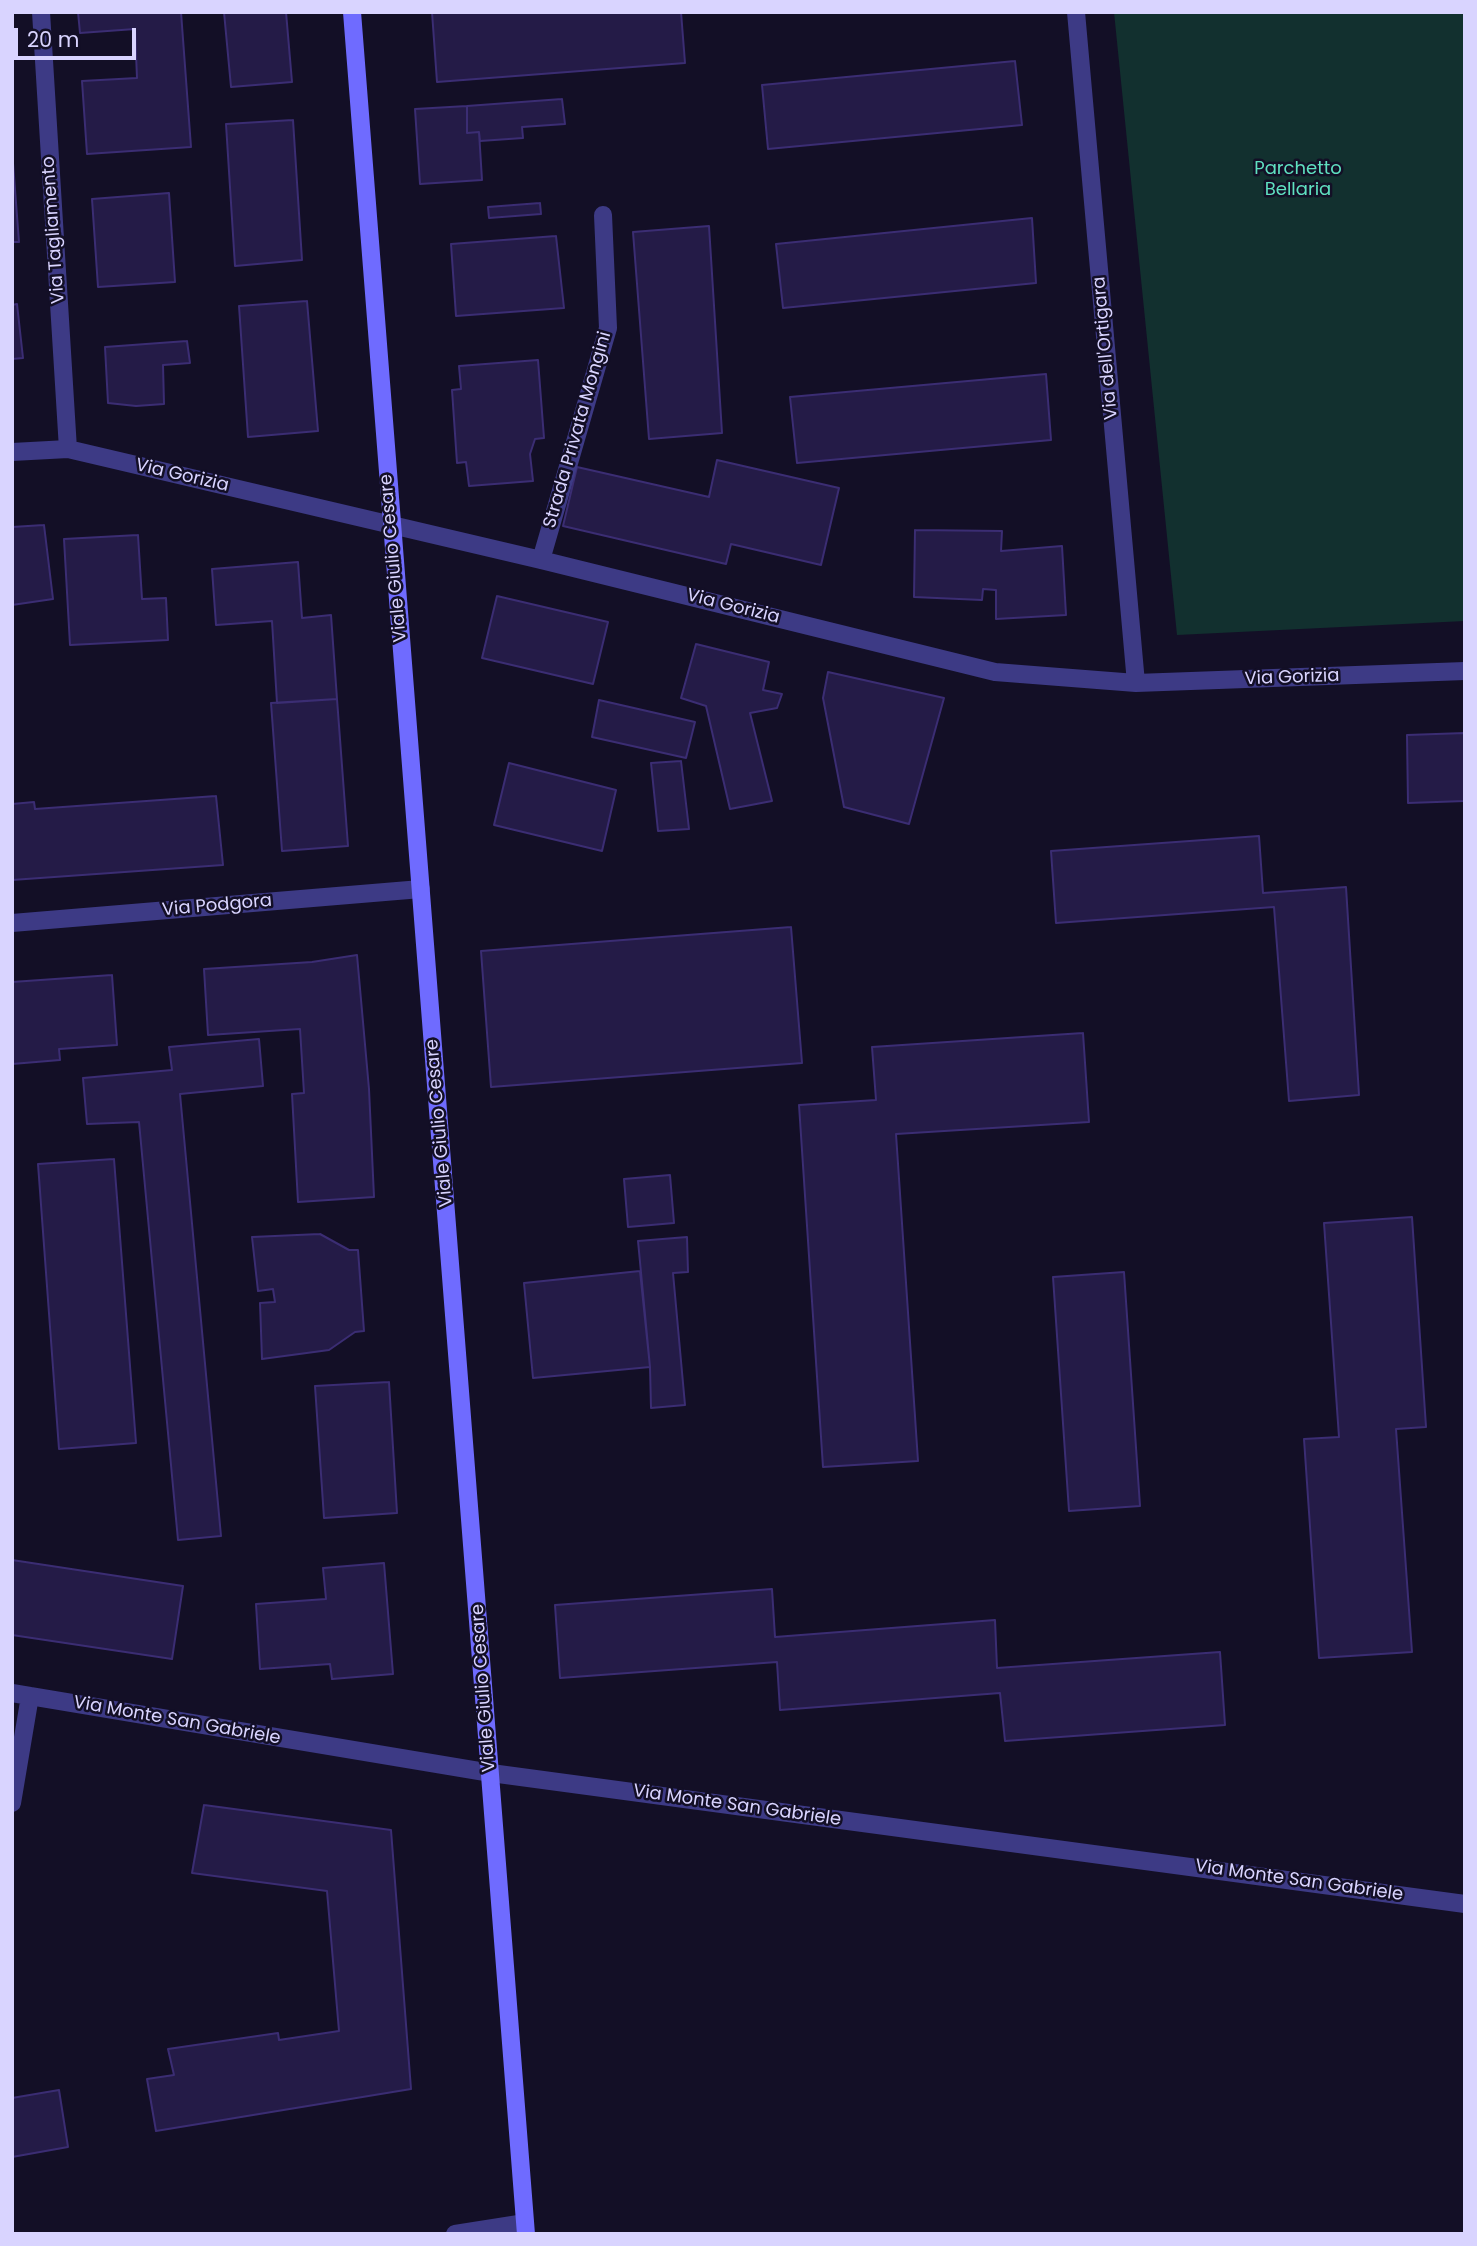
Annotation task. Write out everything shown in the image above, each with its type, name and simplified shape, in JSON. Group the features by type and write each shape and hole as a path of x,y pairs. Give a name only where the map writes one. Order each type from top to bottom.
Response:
{"main road":[{"name":"Viale Giulio Cesare","path":"352,12 526,2228"}],"street":[{"name":"Via Tagliamento","path":"41,12 68,449"},
{"name":"Via dell'Ortigara","path":"1076,12 1136,683"},
{"name":"Strada Privata Mongini","path":"541,560 608,328 603,215"},
{"name":"Via Gorizia","path":"12,452 68,449 541,560 995,672 1136,683 1465,671"},
{"name":"Via Podgora","path":"12,923 421,889"},
{"name":"Via Monte San Gabriele","path":"21,1694 491,1773 1465,1904"},
{"path":"12,1802 21,1694"},
{"path":"455,2234 526,2228"}],"green space":[{"name":"Parchetto Bellaria","path":"1114,12 1465,12 1465,621 1177,635"}],"building":[{"path":"78,12 181,12 191,147 87,154 82,81 137,78 135,29 80,33"},
{"path":"224,12 286,12 292,82 231,87"},
{"path":"432,12 681,12 685,63 437,82"},
{"path":"1015,61 1022,125 768,149 762,85"},
{"path":"562,99 565,124 522,127 523,138 480,141 479,132 467,133 467,106"},
{"path":"467,106 467,133 479,132 482,180 420,184 415,109"},
{"path":"293,120 302,260 235,266 226,124"},
{"path":"12,150 19,242 12,242"},
{"path":"169,193 175,282 98,287 92,199"},
{"path":"540,203 541,214 489,218 488,207"},
{"path":"1032,218 1036,283 783,308 776,244"},
{"path":"709,226 722,433 649,439 633,232"},
{"path":"556,236 564,308 456,316 451,244"},
{"path":"307,301 318,431 248,437 239,306"},
{"path":"17,304 23,358 12,359 12,305"},
{"path":"187,341 190,363 163,365 164,404 136,406 108,403 105,347"},
{"path":"538,360 544,438 535,439 530,454 533,481 469,486 466,462 457,463 452,390 461,389 459,366"},
{"path":"1046,374 1051,440 797,463 790,397"},
{"path":"717,460 839,488 821,565 731,544 726,564 563,526 577,467 709,497"},
{"path":"44,525 53,599 12,605 12,527"},
{"path":"915,530 1002,531 1001,551 1062,546 1066,615 996,619 996,590 983,589 982,600 914,597"},
{"path":"138,535 142,599 166,598 168,640 70,645 64,539"},
{"path":"298,562 302,618 331,615 337,699 277,703 272,621 216,625 212,569"},
{"path":"497,596 608,622 593,684 482,658"},
{"path":"696,644 769,662 763,690 782,694 777,708 750,713 772,801 730,809 706,706 681,698"},
{"path":"828,672 944,698 909,824 844,807 823,698"},
{"path":"337,699 348,846 282,851 271,703"},
{"path":"599,700 695,722 686,758 592,737"},
{"path":"1465,733 1465,801 1408,803 1407,735"},
{"path":"681,761 689,829 658,831 651,763"},
{"path":"509,763 616,790 602,851 494,825"},
{"path":"216,796 223,865 12,880 12,804 34,802 35,809"},
{"path":"1259,836 1263,893 1346,887 1359,1095 1289,1101 1274,907 1056,923 1051,851"},
{"path":"791,927 802,1063 491,1087 481,951"},
{"path":"357,955 369,1089 374,1197 298,1202 292,1094 304,1093 300,1029 208,1035 204,969 312,962"},
{"path":"112,975 117,1045 59,1049 60,1060 12,1064 12,982"},
{"path":"1083,1033 1089,1122 896,1134 918,1461 823,1467 799,1105 876,1100 872,1047"},
{"path":"259,1039 263,1086 180,1094 221,1536 178,1540 139,1122 87,1124 83,1078 172,1070 169,1047"},
{"path":"114,1159 136,1443 59,1449 38,1164"},
{"path":"670,1175 674,1223 628,1227 624,1179"},
{"path":"1412,1217 1426,1427 1396,1429 1412,1652 1319,1658 1304,1439 1339,1437 1324,1223"},
{"path":"320,1234 349,1250 358,1250 364,1331 355,1332 329,1350 262,1359 260,1303 275,1302 273,1289 258,1291 252,1237"},
{"path":"687,1237 688,1272 673,1273 685,1405 651,1408 650,1367 638,1241"},
{"path":"640,1271 650,1367 533,1378 524,1283"},
{"path":"1124,1272 1140,1506 1069,1511 1053,1277"},
{"path":"389,1382 397,1513 324,1518 315,1386"},
{"path":"12,1560 183,1586 172,1659 12,1635"},
{"path":"384,1563 393,1674 332,1679 330,1664 260,1669 256,1604 326,1599 323,1568"},
{"path":"772,1589 775,1637 995,1620 997,1668 1220,1652 1225,1725 1005,1741 1000,1693 780,1710 777,1662 560,1678 555,1605"},
{"path":"204,1805 391,1830 411,2089 156,2131 147,2079 174,2075 168,2049 278,2033 279,2040 339,2031 327,1891 192,1873"},
{"path":"59,2090 68,2147 12,2157 12,2098"}]}
